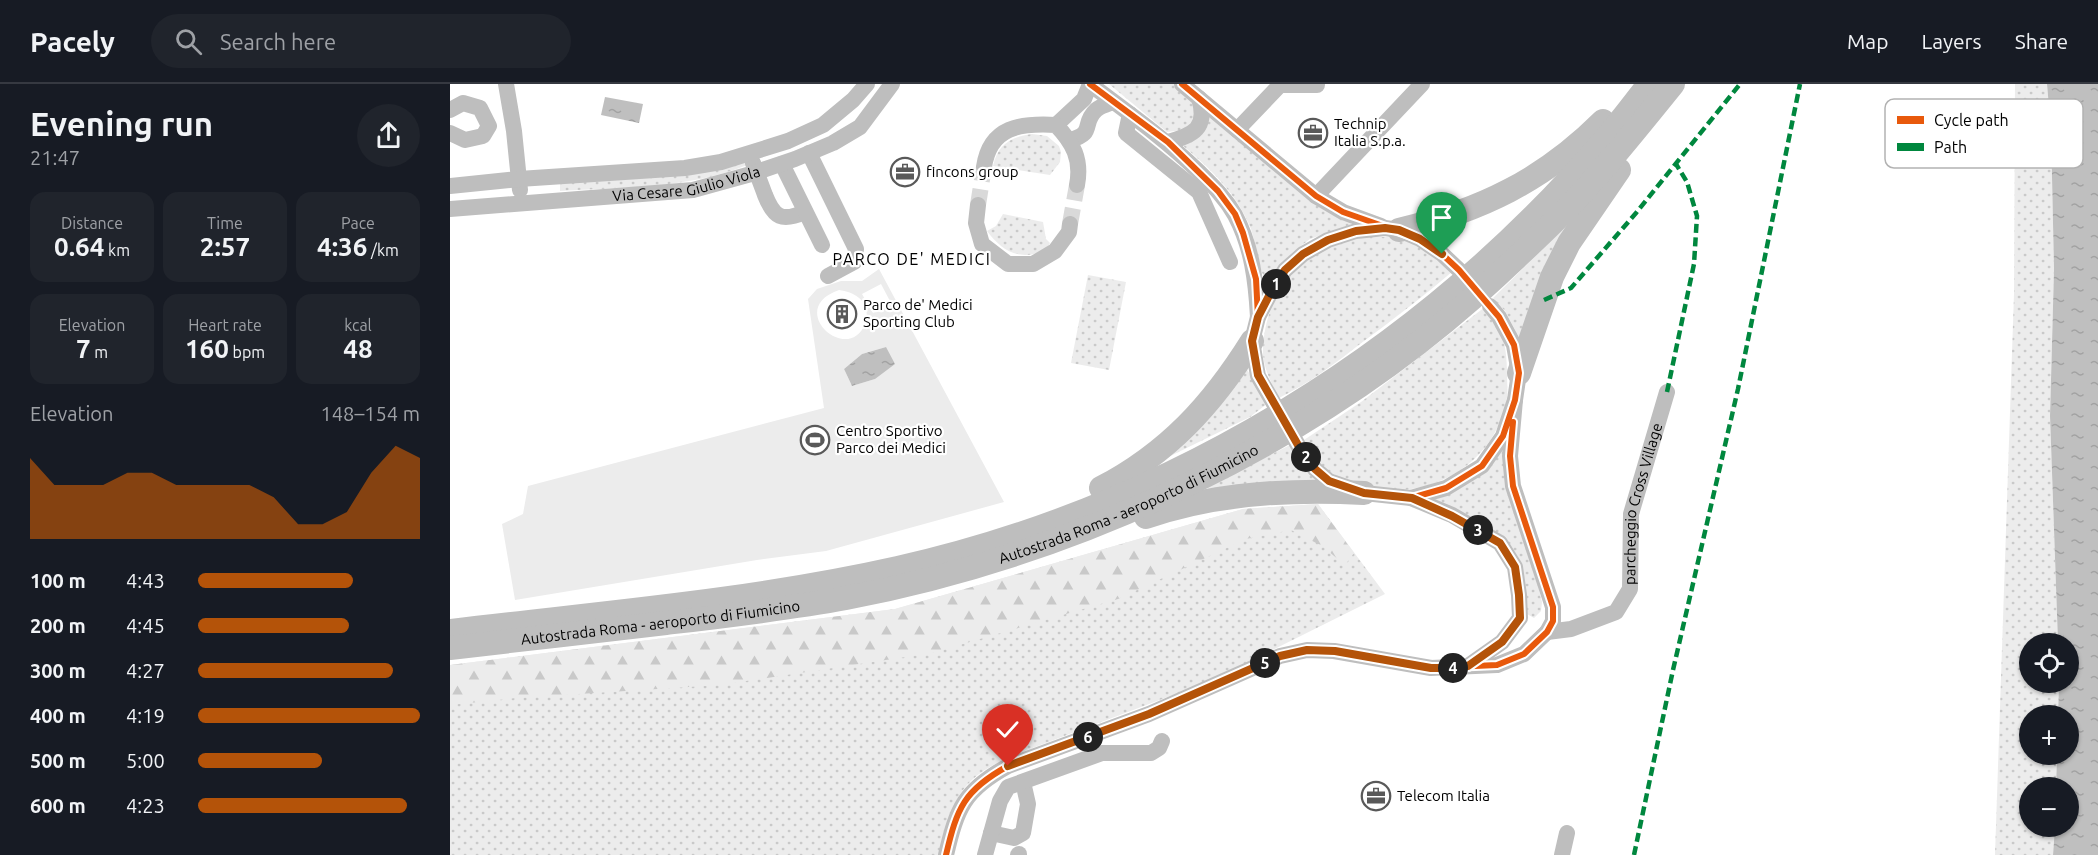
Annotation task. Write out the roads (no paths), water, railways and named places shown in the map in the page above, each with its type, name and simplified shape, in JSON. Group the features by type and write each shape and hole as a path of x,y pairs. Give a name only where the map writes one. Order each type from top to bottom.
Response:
{"highway":[{"path":"1392,229 1463,212 1534,178 1590,134 1638,84"},
{"name":"Autostrada Roma - aeroporto di Fiumicino","path":"1491,270 1514,236 1607,138 1648,84"},
{"path":"1519,373 1552,278 1569,243 1664,105 1673,84"},
{"name":"Autostrada Roma - aeroporto di Fiumicino","path":"450,648 719,617 844,598 916,583 1074,534 1160,498 1213,462 1307,409 1356,366 1454,302 1596,178 1673,84"},
{"path":"1016,535 1035,520 1125,476 1162,450 1192,422 1217,392 1252,341"},
{"name":"Autostrada Roma - aeroporto di Fiumicino","path":"450,631 718,599 829,583 901,567 1016,535 1213,462"},
{"path":"1074,534 1098,534 1168,510 1215,500 1294,492 1364,493"}],"street":[{"path":"506,84 514,131 521,202"},
{"name":"Via Cesare Giulio Viola","path":"450,186 685,168 721,162 788,141 823,124 853,100 867,84"},
{"name":"Via Cesare Giulio Viola","path":"450,209 693,190 782,164 833,143 860,127 892,84"},
{"path":"1056,125 1084,99 1090,84 1168,142 1218,191 1234,214 1243,233 1256,279 1258,317"},
{"path":"1182,84 1316,196 1343,212 1420,239 1442,254 1459,270"},
{"path":"1316,196 1422,84"},
{"path":"1237,130 1280,85 1317,85"},
{"path":"1168,142 1186,138 1196,131 1202,110 1199,98"},
{"path":"1070,140 1082,137 1088,130 1090,117 1097,109 1113,102"},
{"path":"450,110 463,103 480,108 489,126 483,136 465,140 450,134"},
{"path":"1130,114 1126,134 1198,192 1230,262"},
{"path":"984,167 986,153 1000,134 1028,123 1056,125 1070,140 1075,152 1077,185"},
{"path":"750,153 771,212 780,217 795,217 805,212"},
{"path":"809,153 856,249 854,262 828,276"},
{"path":"782,164 822,245"},
{"path":"978,206 976,223 982,244 1008,264 1033,264 1055,252 1069,232 1070,224"},
{"path":"1392,229 1356,231 1328,240 1303,254 1285,270 1258,317 1252,341 1258,375 1302,452 1315,469 1329,481 1364,493 1412,498 1452,516 1500,543 1515,567 1520,618 1534,645"},
{"path":"946,855 955,820 968,794 988,777 1008,766 1149,714 1280,656 1307,650 1335,651 1431,668 1497,665 1524,654 1547,632 1552,621 1553,607 1514,486 1510,456 1519,373 1514,345 1499,317 1490,306"},
{"name":"parcheggio Cross Village","path":"1547,632 1571,629 1616,612 1630,589 1631,514 1667,392"},
{"path":"1412,498 1446,488 1482,466 1503,436 1515,400"},
{"path":"1468,666 1502,642 1520,618"},
{"path":"985,855 1000,801 1008,787 1102,753 1151,753 1159,748 1162,741"},
{"path":"991,832 1014,838 1023,833 1028,804 1023,782"},
{"path":"1562,855 1567,833"}],"water":[{"path":"2047,84 2098,84 2098,855 2053,855 2054,837 2079,837 2079,777 2056,777 2057,765 2079,765 2079,705 2058,705 2059,693 2079,693 2079,633 2058,633 2050,416 2054,269 2052,168 2083,168 2083,99 2048,99"},
{"path":"605,97 643,104 639,123 601,115"},
{"path":"886,347 895,364 875,379 852,386 844,369 862,354"}],"tunnel":[{"path":"978,205 984,167"},
{"path":"1070,224 1077,185"}],"place":[{"name":"Technip Italia S.p.a.","path":"1313,133"},
{"name":"fincons group","path":"905,172"},
{"name":"Parco de' Medici Sporting Club","path":"842,314"},
{"name":"Centro Sportivo Parco dei Medici","path":"815,440"},
{"name":"Telecom Italia","path":"1376,796"}],"district":[{"name":"PARCO DE' MEDICI","path":"912,259"}]}
